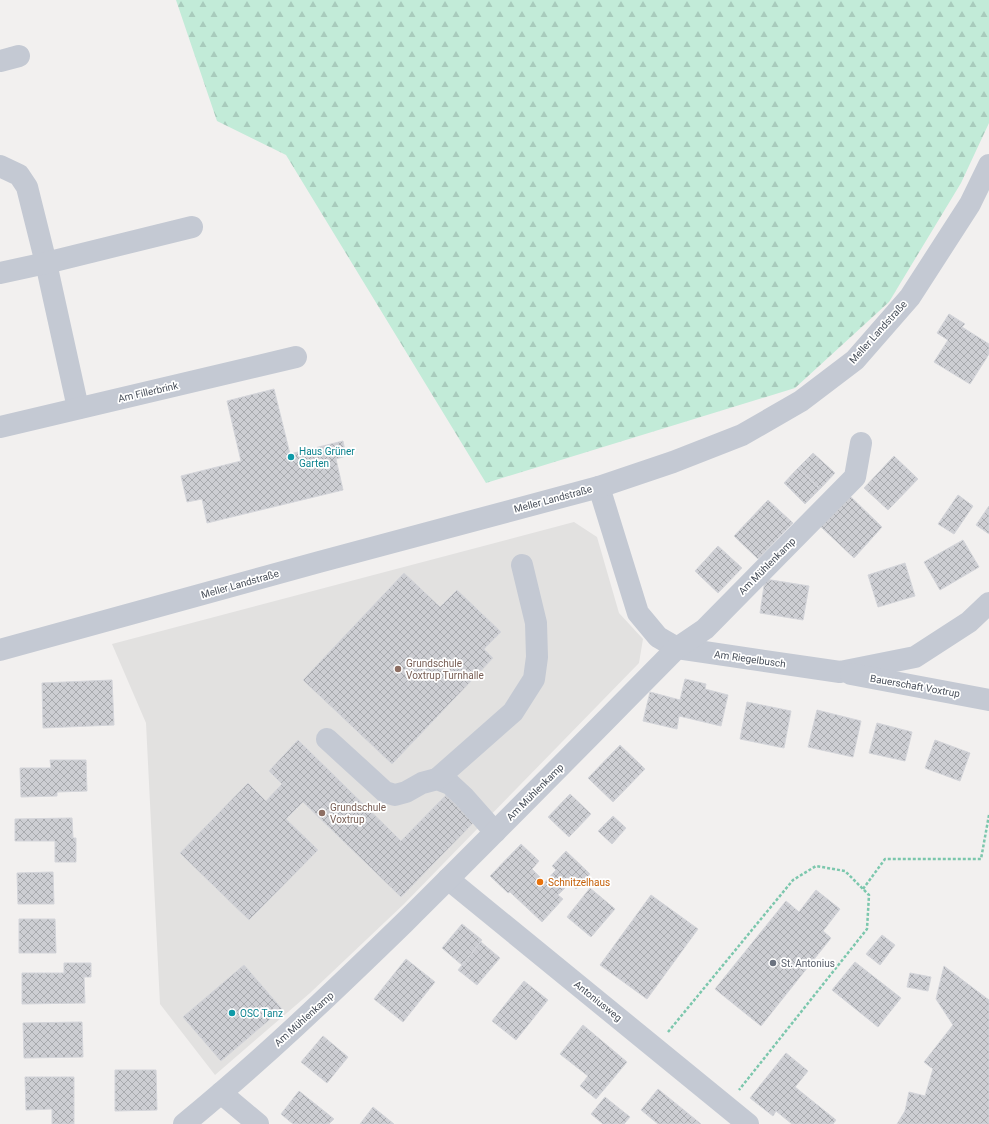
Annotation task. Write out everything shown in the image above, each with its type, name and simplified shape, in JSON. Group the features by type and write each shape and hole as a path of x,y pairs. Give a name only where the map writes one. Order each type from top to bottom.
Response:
{"street":[{"name":"Meller Landstraße","path":"0,650 599,487 673,462 742,435 801,401 855,360 910,298 970,204 989,165"},
{"path":"0,166 19,175 27,187 46,263 78,408"},
{"path":"0,273 192,228"},
{"name":"Am Fillerbrink","path":"0,427 296,357"},
{"name":"Am Mühlenkamp","path":"184,1124 221,1093 328,997 495,832 677,648 705,629 855,477 861,444"},
{"name":"Am Riegelbusch","path":"599,487 638,613 658,637 677,648 840,672 915,656 970,622 989,602"},
{"path":"327,739 385,792 394,795 406,792 437,779 513,712 534,679 537,657 536,623 522,565"},
{"name":"Bauerschaft Voxtrup","path":"840,672 989,700"},
{"path":"437,779 450,784 495,832"},
{"name":"Antoniusweg","path":"448,879 748,1124"},
{"path":"221,1093 258,1124"}],"path":[{"path":"863,889 885,859 981,859 989,815"},
{"path":"655,1048 793,880 816,866 845,871 869,895 867,929 726,1106"}],"shaded area":[{"name":"Grundschule Voxtrup","path":"574,522 597,537 619,613 643,639 639,663 404,904 310,993 215,1075 160,1004 146,723 112,644"}],"green space":[{"path":"176,0 989,0 989,123 961,183 889,302 795,388 486,483 286,155 217,121"}],"building":[{"path":"949,314 965,324 962,327 989,344 989,354 970,384 934,362 948,340 937,333"},
{"name":"Haus Grüner Garten","path":"274,389 290,454 343,441 346,456 336,459 343,490 207,523 202,499 187,502 181,476 241,461 227,401"},
{"path":"813,453 835,473 820,489 798,468"},
{"path":"894,456 918,479 888,510 864,488"},
{"path":"798,468 820,489 805,504 784,483"},
{"path":"849,495 882,527 854,558 820,526"},
{"path":"958,495 973,506 954,534 938,524"},
{"path":"768,500 793,523 758,559 734,536"},
{"path":"989,506 989,534 976,525"},
{"path":"963,540 979,567 940,590 924,562"},
{"path":"718,546 742,568 718,593 695,571"},
{"path":"905,563 915,596 878,607 868,575"},
{"name":"Grundschule Voxtrup Turnhalle","path":"404,573 440,607 457,590 501,632 484,649 493,658 392,764 303,680"},
{"path":"765,579 809,586 803,620 760,613"},
{"path":"685,679 706,684 705,689 728,695 721,726 679,716 677,729 643,721 650,692 680,700"},
{"path":"112,680 114,725 43,728 42,683"},
{"path":"747,702 791,711 784,748 740,739"},
{"path":"817,710 861,721 853,757 808,747"},
{"path":"877,723 912,732 905,761 869,753"},
{"name":"Grundschule Voxtrup","path":"298,740 401,841 446,795 474,822 401,897 303,802 286,819 318,850 249,920 180,853 248,783 266,801 282,784 269,771"},
{"path":"935,740 970,753 960,781 925,768"},
{"path":"620,745 645,769 613,802 588,778"},
{"path":"50,760 86,760 87,791 57,792 57,796 21,797 20,768 51,768"},
{"path":"570,794 591,814 569,837 548,817"},
{"path":"613,816 626,828 612,844 598,831"},
{"path":"72,818 73,838 76,838 76,862 55,862 55,841 15,841 15,819"},
{"name":"Schnitzelhaus","path":"521,844 539,861 532,869 545,882 556,870 552,866 566,851 590,874 576,889 570,883 558,895 563,899 542,922 510,892 508,893 490,876"},
{"path":"53,872 54,904 18,904 17,873"},
{"path":"590,888 615,909 591,937 567,917"},
{"name":"St. Antonius","path":"816,890 840,909 823,931 831,938 761,1026 715,989 786,901 799,912"},
{"path":"651,895 698,929 647,999 600,965"},
{"path":"19,919 55,919 56,953 19,953"},
{"path":"462,924 482,940 462,965 442,948"},
{"path":"882,935 895,945 880,965 866,954"},
{"path":"481,942 500,958 477,985 458,970"},
{"path":"406,959 435,982 403,1022 374,999"},
{"path":"855,962 901,998 878,1027 832,990"},
{"path":"64,963 91,963 91,977 84,977 85,1003 22,1004 22,973 64,973"},
{"name":"OSC Tanz","path":"244,965 282,1009 221,1061 183,1017"},
{"path":"944,966 989,1000 989,1124 897,1124 905,1111 909,1092 925,1096 933,1069 924,1062 953,1025 936,999"},
{"path":"910,973 931,977 928,991 907,987"},
{"path":"524,981 548,1000 516,1040 492,1021"},
{"path":"82,1022 83,1057 24,1058 23,1023"},
{"path":"583,1025 627,1062 596,1099 580,1086 588,1076 560,1054"},
{"path":"323,1036 348,1057 327,1083 301,1062"},
{"path":"786,1053 808,1071 795,1087 836,1120 833,1124 792,1124 776,1111 773,1116 750,1098"},
{"path":"115,1070 156,1070 157,1110 115,1111"},
{"path":"25,1077 74,1077 74,1124 52,1124 52,1109 26,1110"},
{"path":"658,1089 701,1124 658,1124 641,1110"},
{"path":"299,1091 334,1119 329,1124 293,1124 281,1114"},
{"path":"605,1097 630,1117 624,1124 603,1124 591,1114"},
{"path":"373,1107 394,1124 360,1124"}],"place":[{"name":"Haus Grüner Garten","path":"291,457"},
{"name":"Grundschule Voxtrup Turnhalle","path":"398,669"},
{"name":"Grundschule Voxtrup","path":"322,813"},
{"name":"Schnitzelhaus","path":"540,882"},
{"name":"St. Antonius","path":"773,963"},
{"name":"OSC Tanz","path":"232,1013"}]}
